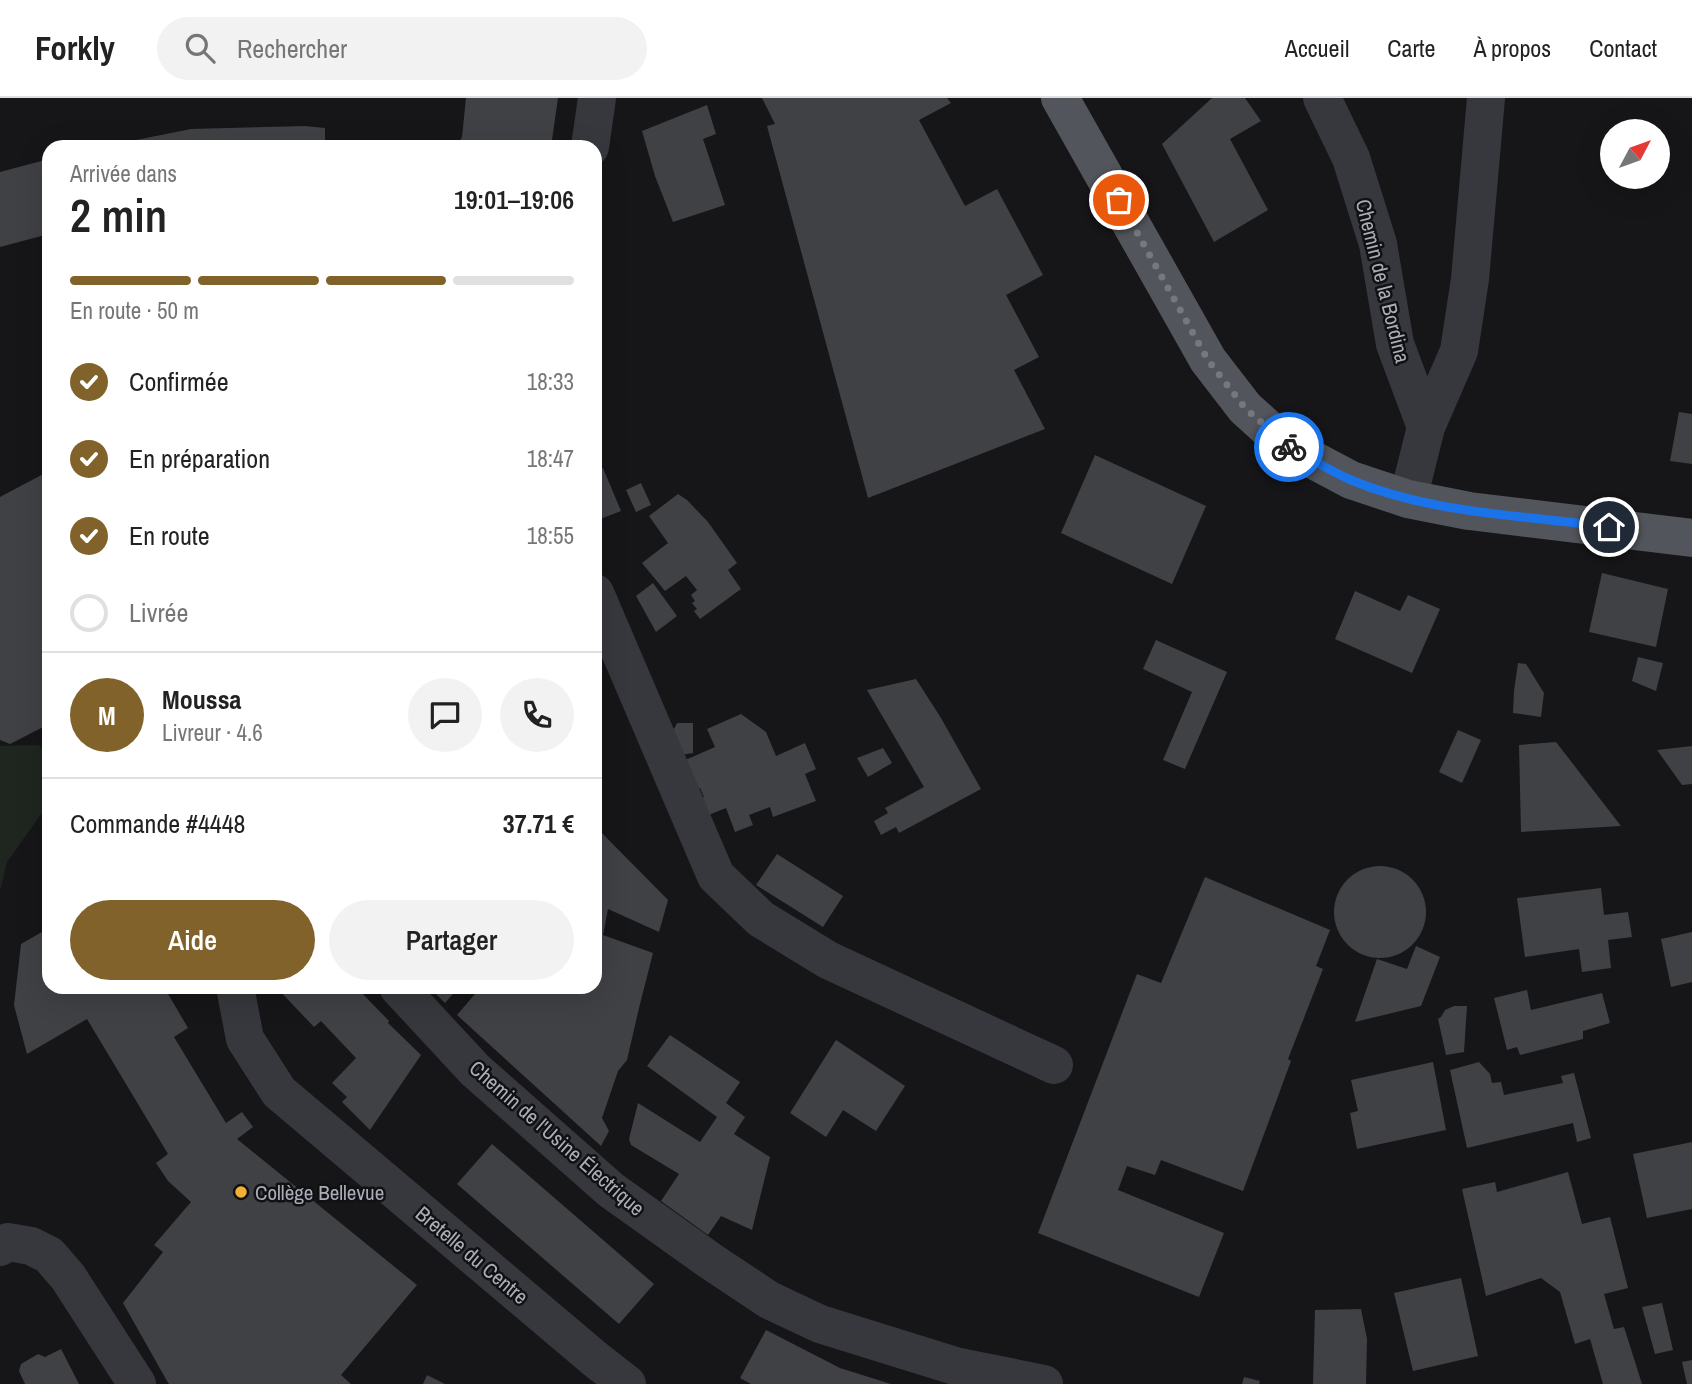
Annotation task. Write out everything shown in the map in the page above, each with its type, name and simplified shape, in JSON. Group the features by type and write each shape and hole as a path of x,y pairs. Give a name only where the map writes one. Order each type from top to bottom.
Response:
{"main road":[{"path":"1060,98 1208,360 1245,408 1287,446 1351,480 1408,499 1469,511 1692,538"}],"street":[{"path":"591,140 597,98"},
{"name":"Chemin de la Bordina","path":"1322,98 1351,158 1378,244 1395,344 1426,427"},
{"path":"1408,499 1426,427 1459,351 1470,279 1486,98"},
{"path":"602,609 716,876 761,919 828,960 1054,1065"},
{"name":"Bretelle du Centre","path":"236,994 245,1039 279,1092 627,1384"},
{"name":"Chemin de l'Usine Électrique","path":"404,994 475,1070 611,1190 769,1300 820,1324 955,1366 1044,1384"},
{"path":"0,1247 8,1242 31,1246 49,1255 68,1277 137,1384"}],"shaded area":[{"path":"39,745 42,749 42,813 7,862 0,891 0,746"}],"building":[{"path":"466,98 558,98 552,140 460,140"},
{"path":"762,98 947,98 951,103 919,120 965,206 997,189 1043,275 1006,295 1039,357 1014,370 1045,429 868,498 767,126 775,124"},
{"path":"1212,98 1245,98 1261,121 1230,139 1268,210 1214,242 1162,144"},
{"path":"707,105 716,134 703,139 725,205 673,222 655,176 642,131"},
{"path":"305,126 325,128 325,140 136,140 191,129"},
{"path":"42,161 42,236 0,247 0,172"},
{"path":"1679,412 1692,414 1692,464 1670,461"},
{"path":"1095,455 1206,506 1172,584 1061,533"},
{"path":"602,468 621,511 602,518"},
{"path":"42,475 42,728 10,744 0,740 0,497"},
{"path":"641,483 651,505 636,512 626,490"},
{"path":"678,494 708,522 737,563 728,570 741,589 700,619 694,611 697,609 692,603 695,601 691,595 697,590 686,576 665,591 642,563 668,543 649,516"},
{"path":"1602,573 1668,589 1656,647 1589,632"},
{"path":"653,583 677,616 656,632 636,596"},
{"path":"1355,591 1400,611 1408,595 1440,609 1412,673 1335,639"},
{"path":"1156,640 1227,672 1185,769 1163,760 1192,692 1143,669"},
{"path":"1638,657 1663,663 1656,691 1632,681"},
{"path":"1518,663 1526,664 1544,693 1541,717 1513,713"},
{"path":"916,679 981,789 899,833 896,827 881,835 874,821 888,813 885,808 924,787 867,690"},
{"path":"741,714 766,732 776,756 805,743 816,769 805,774 816,801 773,817 770,807 749,815 753,825 735,832 726,808 706,816 699,799 704,797 700,788 695,789 683,761 715,747 707,729"},
{"path":"677,723 693,723 693,753 681,755 672,733"},
{"path":"1458,730 1481,740 1462,783 1439,772"},
{"path":"1556,742 1621,826 1521,832 1519,745"},
{"path":"1692,746 1692,784 1682,785 1657,750"},
{"path":"883,748 892,763 868,777 857,758"},
{"path":"602,833 668,900 659,932 608,909 603,935 653,953 627,1060 618,1071 602,1118 609,1131 601,1146 457,1015 475,994 602,994"},
{"path":"777,854 843,896 823,927 756,885"},
{"path":"1380,866 1397,870 1412,880 1422,895 1426,912 1422,929 1412,944 1397,954 1380,958 1363,954 1348,944 1338,929 1334,912 1338,895 1348,880 1363,870"},
{"path":"1205,877 1330,930 1316,966 1323,969 1288,1059 1291,1061 1243,1191 1161,1160 1155,1175 1127,1166 1118,1190 1224,1233 1199,1297 1038,1233 1137,974 1161,983"},
{"path":"1601,888 1604,915 1628,912 1632,937 1608,940 1611,968 1582,972 1579,949 1525,957 1517,898"},
{"name":"Collège Bellevue","path":"42,932 42,994 168,994 188,1028 174,1037 226,1123 242,1112 253,1127 237,1139 417,1285 341,1375 351,1384 169,1384 123,1303 163,1252 154,1245 191,1202 168,1181 156,1163 168,1154 87,1019 27,1054 14,1005 21,944"},
{"path":"1692,932 1692,982 1671,987 1661,939"},
{"path":"1416,946 1440,957 1421,1006 1355,1022 1377,959 1407,969"},
{"path":"1527,990 1531,1010 1602,993 1610,1023 1583,1031 1583,1039 1520,1055 1517,1047 1507,1050 1494,998"},
{"path":"283,994 363,994 421,1055 370,1130 342,1102 347,1097 332,1083 356,1058 321,1021 314,1027"},
{"path":"436,994 453,994 445,1003"},
{"path":"1454,1006 1467,1006 1464,1052 1446,1055 1438,1019 1445,1010"},
{"path":"670,1035 740,1082 726,1103 745,1117 734,1134 770,1157 752,1230 721,1216 708,1235 661,1201 679,1174 631,1145 629,1139 638,1103 700,1142 717,1117 647,1066"},
{"path":"836,1040 905,1086 876,1131 843,1110 826,1137 790,1113"},
{"path":"1433,1062 1446,1130 1357,1149 1350,1113 1358,1111 1351,1080"},
{"path":"1479,1062 1490,1074 1492,1083 1501,1082 1504,1095 1563,1083 1561,1076 1574,1073 1591,1138 1577,1142 1573,1123 1467,1148 1450,1070"},
{"path":"1692,1142 1692,1209 1647,1218 1633,1154"},
{"path":"492,1144 654,1284 619,1324 457,1184"},
{"path":"1568,1172 1582,1224 1610,1217 1628,1288 1604,1294 1614,1329 1624,1327 1642,1384 1603,1384 1590,1339 1575,1344 1560,1292 1541,1278 1486,1296 1462,1189 1495,1182 1497,1192"},
{"path":"1461,1278 1478,1356 1413,1371 1394,1293"},
{"path":"1662,1303 1673,1350 1655,1354 1642,1307"},
{"path":"1361,1309 1367,1339 1366,1384 1313,1384 1315,1310"},
{"path":"766,1330 840,1368 891,1384 751,1384 740,1378"},
{"path":"61,1349 79,1384 25,1384 19,1371 21,1364 38,1354 45,1357"},
{"path":"1692,1360 1692,1384 1687,1384 1682,1362"},
{"path":"427,1375 445,1384 423,1384"},
{"path":"1244,1377 1260,1381 1259,1384 1242,1384"}],"way so far":[{"path":"1119,200 1208,360 1245,408 1289,447"}],"place":[{"name":"Collège Bellevue","path":"241,1192"}],"route":[{"path":"1289,447 1351,480 1408,499 1469,511 1609,527"}]}
